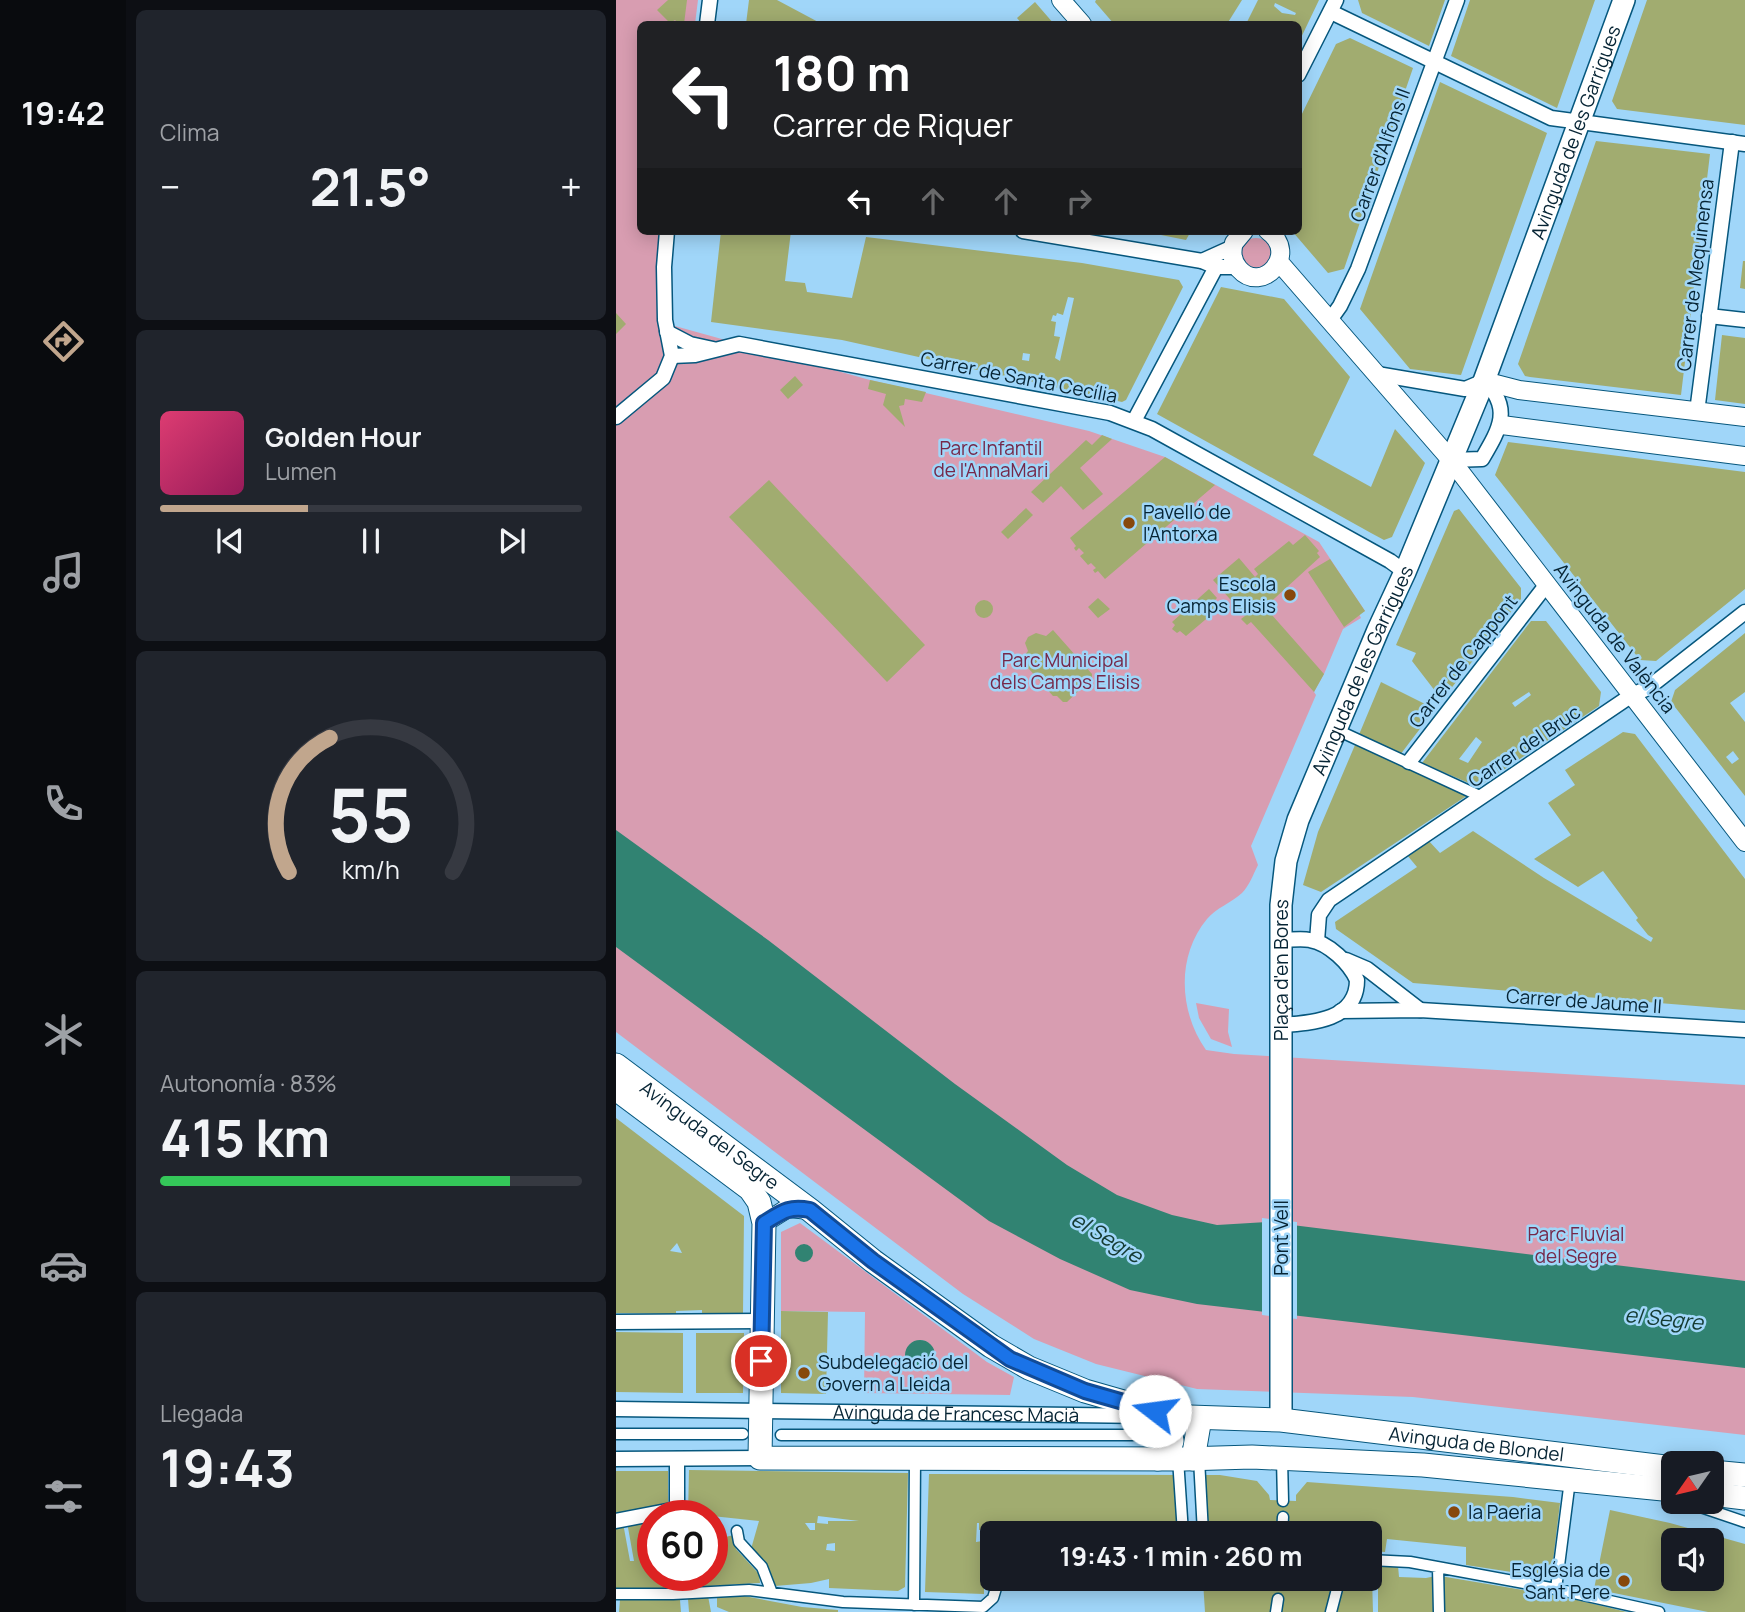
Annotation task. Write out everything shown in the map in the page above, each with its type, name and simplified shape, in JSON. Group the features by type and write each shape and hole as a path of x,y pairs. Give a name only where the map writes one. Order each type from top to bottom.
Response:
{"main road":[{"name":"Avinguda de les Garrigues","path":"1283,886 1286,861 1298,820 1484,381 1624,0"},
{"name":"Plaça d'en Bores","path":"1282,1056 1283,886"},
{"name":"Pont Vell","path":"1280,1420 1282,1056"},
{"name":"Avinguda del Segre","path":"616,1065 810,1210 873,1261 1010,1359 1085,1391 1143,1406 1160,1416"},
{"name":"Avinguda del Segre","path":"616,1089 750,1189 759,1202 764,1223"},
{"path":"764,1223 760,1412 750,1458 1252,1457 1273,1442 1280,1420"},
{"path":"1160,1416 1170,1429 1172,1441 1169,1450 1183,1459"},
{"name":"Avinguda de Francesc Macià","path":"1160,1416 1205,1422 1280,1420"},
{"path":"1280,1420 1297,1449 1309,1460"},
{"name":"Avinguda de Blondel","path":"1280,1420 1661,1467"},
{"path":"1183,1459 1205,1422"},
{"name":"Avinguda de Blondel","path":"1252,1457 1423,1465 1661,1488"},
{"path":"1724,1473 1745,1475"},
{"path":"1724,1495 1745,1498"}],"street":[{"path":"707,21 710,0"},
{"name":"Carrer d'Alfons II","path":"1329,320 1340,306 1358,268 1436,63 1457,0"},
{"path":"1064,1 1080,21"},
{"path":"1302,67 1334,6 1436,63 1551,118 1738,143"},
{"name":"Carrer de Mequinensa","path":"1697,412 1709,316 1738,143"},
{"path":"616,417 663,378 672,356 665,320 667,235"},
{"path":"1046,235 1237,267"},
{"path":"1238,236 1233,261 1247,275 1259,277 1271,272 1279,262 1281,247 1272,235"},
{"path":"1134,421 1209,264 1238,236"},
{"name":"Avinguda de València","path":"1279,262 1451,460 1745,842"},
{"path":"1709,316 1745,320"},
{"name":"Carrer de Santa Cecília","path":"667,332 690,344 715,350"},
{"name":"Carrer de Santa Cecília","path":"672,356 695,355 738,344 1110,413 1134,421 1391,561 1405,572"},
{"path":"1377,374 1465,389 1484,381 1525,391 1745,417"},
{"path":"1451,460 1482,459 1502,425 1499,397 1484,381"},
{"path":"1502,425 1745,456"},
{"name":"Carrer de Cappont","path":"1409,762 1547,584"},
{"name":"Carrer del Bruc","path":"1317,942 1321,908 1329,900 1632,695 1654,683 1745,612"},
{"path":"1337,730 1482,797"},
{"path":"1282,940 1308,939 1317,942 1342,958 1367,969 1420,1010"},
{"path":"1341,1011 1355,997 1357,986 1355,975 1342,958"},
{"name":"Carrer de Jaume II","path":"1282,1025 1315,1023 1341,1011 1420,1010 1745,1030"},
{"path":"764,1223 788,1208 810,1210"},
{"path":"616,1322 761,1321"},
{"name":"Avinguda de Francesc Macià","path":"616,1409 1160,1416"},
{"path":"616,1434 743,1434"},
{"name":"Avinguda de Francesc Macià","path":"780,1435 1136,1435"},
{"path":"914,1605 915,1457"},
{"path":"616,1459 750,1458"},
{"path":"616,1521 677,1509 677,1459"},
{"path":"1183,1459 1183,1521"},
{"path":"1183,1459 1200,1521"},
{"path":"1282,1459 1283,1500"},
{"path":"1556,1589 1570,1480"},
{"name":"Avinguda de Blondel","path":"1641,1486 1661,1493"},
{"path":"1721,1514 1745,1522"},
{"path":"1283,1517 1283,1521"},
{"path":"737,1531 739,1542 762,1567 772,1593"},
{"path":"1382,1561 1410,1562 1556,1589 1659,1612"},
{"path":"1438,1568 1439,1612"},
{"path":"616,1594 738,1590 874,1608 914,1605 984,1607 993,1598 995,1591"},
{"path":"1331,1612 1336,1591"},
{"path":"1276,1612 1278,1599"}],"green space":[{"path":"616,0 698,0 695,21 637,21 637,235 668,235 657,321 870,380 1089,431 1165,457 1319,542 1365,611 1359,614 1361,618 1343,629 1314,692 1316,695 1251,846 1258,865 1251,880 1242,893 1207,919 1190,950 1186,967 1186,1002 1197,1035 1206,1050 1234,1054 1745,1085 1745,1435 1413,1397 1197,1389 1096,1364 1034,1339 963,1294 616,1032"},
{"path":"1256,238 1267,242 1271,253 1267,264 1256,268 1245,264 1241,253 1245,242"},
{"path":"1196,1003 1229,1009 1228,1032 1232,1047 1211,1039 1199,1018"},
{"path":"800,1223 987,1362 1014,1377 1010,1395 864,1393 865,1312 781,1311 781,1232","holes":["921,1340 932,1348 934,1358 933,1362 921,1370 908,1364 905,1355"]}],"water":[{"name":"el Segre","path":"616,830 768,940 955,1084 1067,1165 1117,1195 1172,1215 1217,1225 1267,1222 1745,1281 1745,1368 1197,1304 1130,1290 1060,1259 989,1221 616,947"},
{"path":"804,1244 810,1247 813,1253 810,1259 804,1262 798,1259 795,1253 798,1247"},
{"path":"920,1340 931,1344 935,1355 931,1366 920,1370 909,1366 905,1355 909,1344"}],"pier":[{"path":"1262,1218 1297,1222 1297,1319 1262,1315"}],"building":[{"path":"668,0 687,0 684,21 668,21 657,10"},
{"path":"749,0 777,0 816,21 746,21"},
{"path":"1242,0 1229,21 1111,21 1095,2"},
{"path":"1258,0 1319,0 1302,36 1302,21 1248,21","holes":["1275,3 1296,13 1282,13 1274,6"]},
{"path":"1358,0 1445,0 1429,46 1362,13"},
{"path":"1470,0 1595,0 1557,108 1451,56"},
{"path":"1647,0 1745,0 1745,125 1617,109 1612,101"},
{"path":"1035,2 1051,21 1020,21 1017,18"},
{"path":"1350,38 1413,68 1344,269 1328,273 1295,235 1302,235 1302,114 1336,44"},
{"path":"1440,82 1547,133 1461,375 1410,369 1360,309"},
{"path":"1596,141 1710,154 1681,395 1530,377 1525,376 1518,364"},
{"path":"721,235 791,235 785,281 805,283 807,292 852,298 866,237 1082,263 1179,280 1183,287 1126,400 1122,402 842,340 711,322","holes":["1068,297 1074,298 1060,361 1055,358 1060,337 1054,336 1056,322 1051,321 1053,315 1063,315","1023,353 1030,354 1029,361 1022,360"]},
{"path":"1161,235 1189,235 1186,240"},
{"path":"1745,261 1745,289 1740,288"},
{"path":"1221,287 1284,299 1350,377 1313,455 1371,487 1395,429 1425,463 1392,537 1384,540 1157,414"},
{"path":"616,313 626,324 616,334"},
{"path":"1722,335 1745,338 1745,404 1715,400"},
{"path":"795,376 803,385 788,399 780,390"},
{"path":"870,380 926,392 922,402 905,399 904,405 899,406 905,427 883,405 886,394 868,389"},
{"path":"1102,435 1112,439 1080,468 1103,494 1083,510 1061,486 1043,503 1031,492 1086,440 1092,445"},
{"path":"1508,442 1745,472 1745,589 1656,661 1640,660 1495,475"},
{"name":"Pavelló de l'Antorxa","path":"1165,457 1215,485 1105,579 1098,571 1095,573 1093,570 1096,568 1091,563 1088,565 1080,556 1084,553 1079,548 1076,551 1070,538"},
{"path":"769,480 925,645 887,682 729,517"},
{"path":"1026,508 1033,515 1008,539 1001,532"},
{"path":"1459,509 1521,588 1521,599 1442,700 1412,661 1416,653 1396,645 1454,511"},
{"path":"1305,535 1319,551 1317,553 1320,557 1265,607 1324,674 1314,692 1251,622 1247,625 1241,619 1245,616 1213,580 1239,558 1255,577 1258,574 1254,569 1289,541 1293,545"},
{"path":"1330,559 1365,611 1344,627 1308,572"},
{"path":"1209,589 1217,598 1212,603 1218,609 1186,636 1172,629 1175,625 1172,622"},
{"path":"1098,598 1110,609 1098,618 1088,607"},
{"path":"984,600 990,603 993,609 990,615 984,618 978,615 975,609 978,603"},
{"path":"1531,621 1546,621 1601,692 1599,706 1478,787 1422,763","holes":["1529,692 1531,695 1515,707 1512,703","1476,737 1482,742 1468,763 1459,759"]},
{"path":"1053,630 1092,674 1092,678 1067,702 1053,696 1021,660 1028,651 1025,643 1028,637 1036,633 1046,636"},
{"path":"1745,633 1745,692 1730,703 1745,722 1745,796 1671,702 1675,690","holes":["1733,751 1739,759 1732,764 1726,757"]},
{"path":"1381,682 1435,709 1400,755 1358,737"},
{"path":"1623,732 1635,734 1745,879 1745,1010 1413,983 1336,929 1335,922 1417,867 1407,855 1428,840 1440,853 1473,831 1544,878 1651,942 1653,938 1636,920 1638,918 1603,871 1578,887 1534,859 1571,835 1548,803 1575,785 1565,770"},
{"path":"1355,745 1468,795 1321,892 1303,885 1318,832"},
{"path":"616,1118 744,1216 743,1314 702,1314 702,1310 676,1311 676,1314 616,1313","holes":["677,1243 682,1253 670,1251"]},
{"name":"Subdelegació del Govern a Lleida","path":"781,1311 828,1312 826,1394 781,1393"},
{"path":"616,1332 683,1333 683,1393 616,1392"},
{"path":"696,1333 744,1333 743,1393 696,1393"},
{"path":"689,1470 908,1473 905,1587 898,1591 829,1588 829,1579 775,1586 764,1562 751,1549 759,1521 728,1518 728,1500 688,1500","holes":["818,1516 859,1521 828,1521 828,1524 817,1523","805,1523 815,1523 815,1530 810,1530","835,1543 835,1551 826,1550 827,1544"]},
{"path":"616,1471 668,1471 668,1500 637,1500 637,1512 616,1516"},
{"path":"929,1474 1178,1475 1180,1521 980,1521 980,1530 977,1523 976,1542 980,1541 980,1591 984,1591 984,1594 925,1592"},
{"path":"1204,1475 1257,1481 1270,1500 1296,1501 1296,1495 1307,1482 1560,1503 1551,1578 1466,1565 1466,1547 1387,1539 1385,1552 1382,1552 1382,1521 1288,1521 1288,1517 1286,1521 1205,1521"},
{"path":"1610,1510 1688,1528 1661,1528 1661,1591 1724,1591 1724,1538 1745,1544 1745,1612 1708,1612 1594,1589"},
{"path":"637,1520 637,1588 616,1588 616,1525 623,1523 630,1561 634,1561 627,1522"},
{"path":"734,1535 736,1549 759,1574 760,1583 728,1585 728,1536"},
{"path":"1398,1566 1399,1577 1436,1576 1437,1612 1378,1612 1378,1591 1382,1591 1382,1567"},
{"path":"1440,1576 1565,1597 1627,1612 1441,1612"},
{"path":"1204,1591 1372,1591 1373,1612 1205,1612"},
{"path":"708,1596 711,1612 689,1612 688,1599"},
{"path":"744,1596 838,1612 729,1612 717,1607 717,1597"},
{"path":"620,1600 680,1600 681,1612 619,1612"}],"place":[{"name":"Pavelló de l'Antorxa","path":"1129,523"},
{"name":"Escola Camps Elisis","path":"1290,595"},
{"name":"Subdelegació del Govern a Lleida","path":"804,1373"},
{"name":"la Paeria","path":"1454,1512"},
{"name":"Església de Sant Pere","path":"1624,1581"}],"route":[{"path":"761,1361 764,1223 788,1208 797,1208 810,1210 873,1261 1010,1359 1085,1391 1155,1411"}],"park label":[{"name":"Parc Infantil de l'AnnaMari","path":"991,459"},
{"name":"Parc Municipal dels Camps Elisis","path":"1065,671"},
{"name":"Parc Fluvial del Segre","path":"1576,1245"}]}
